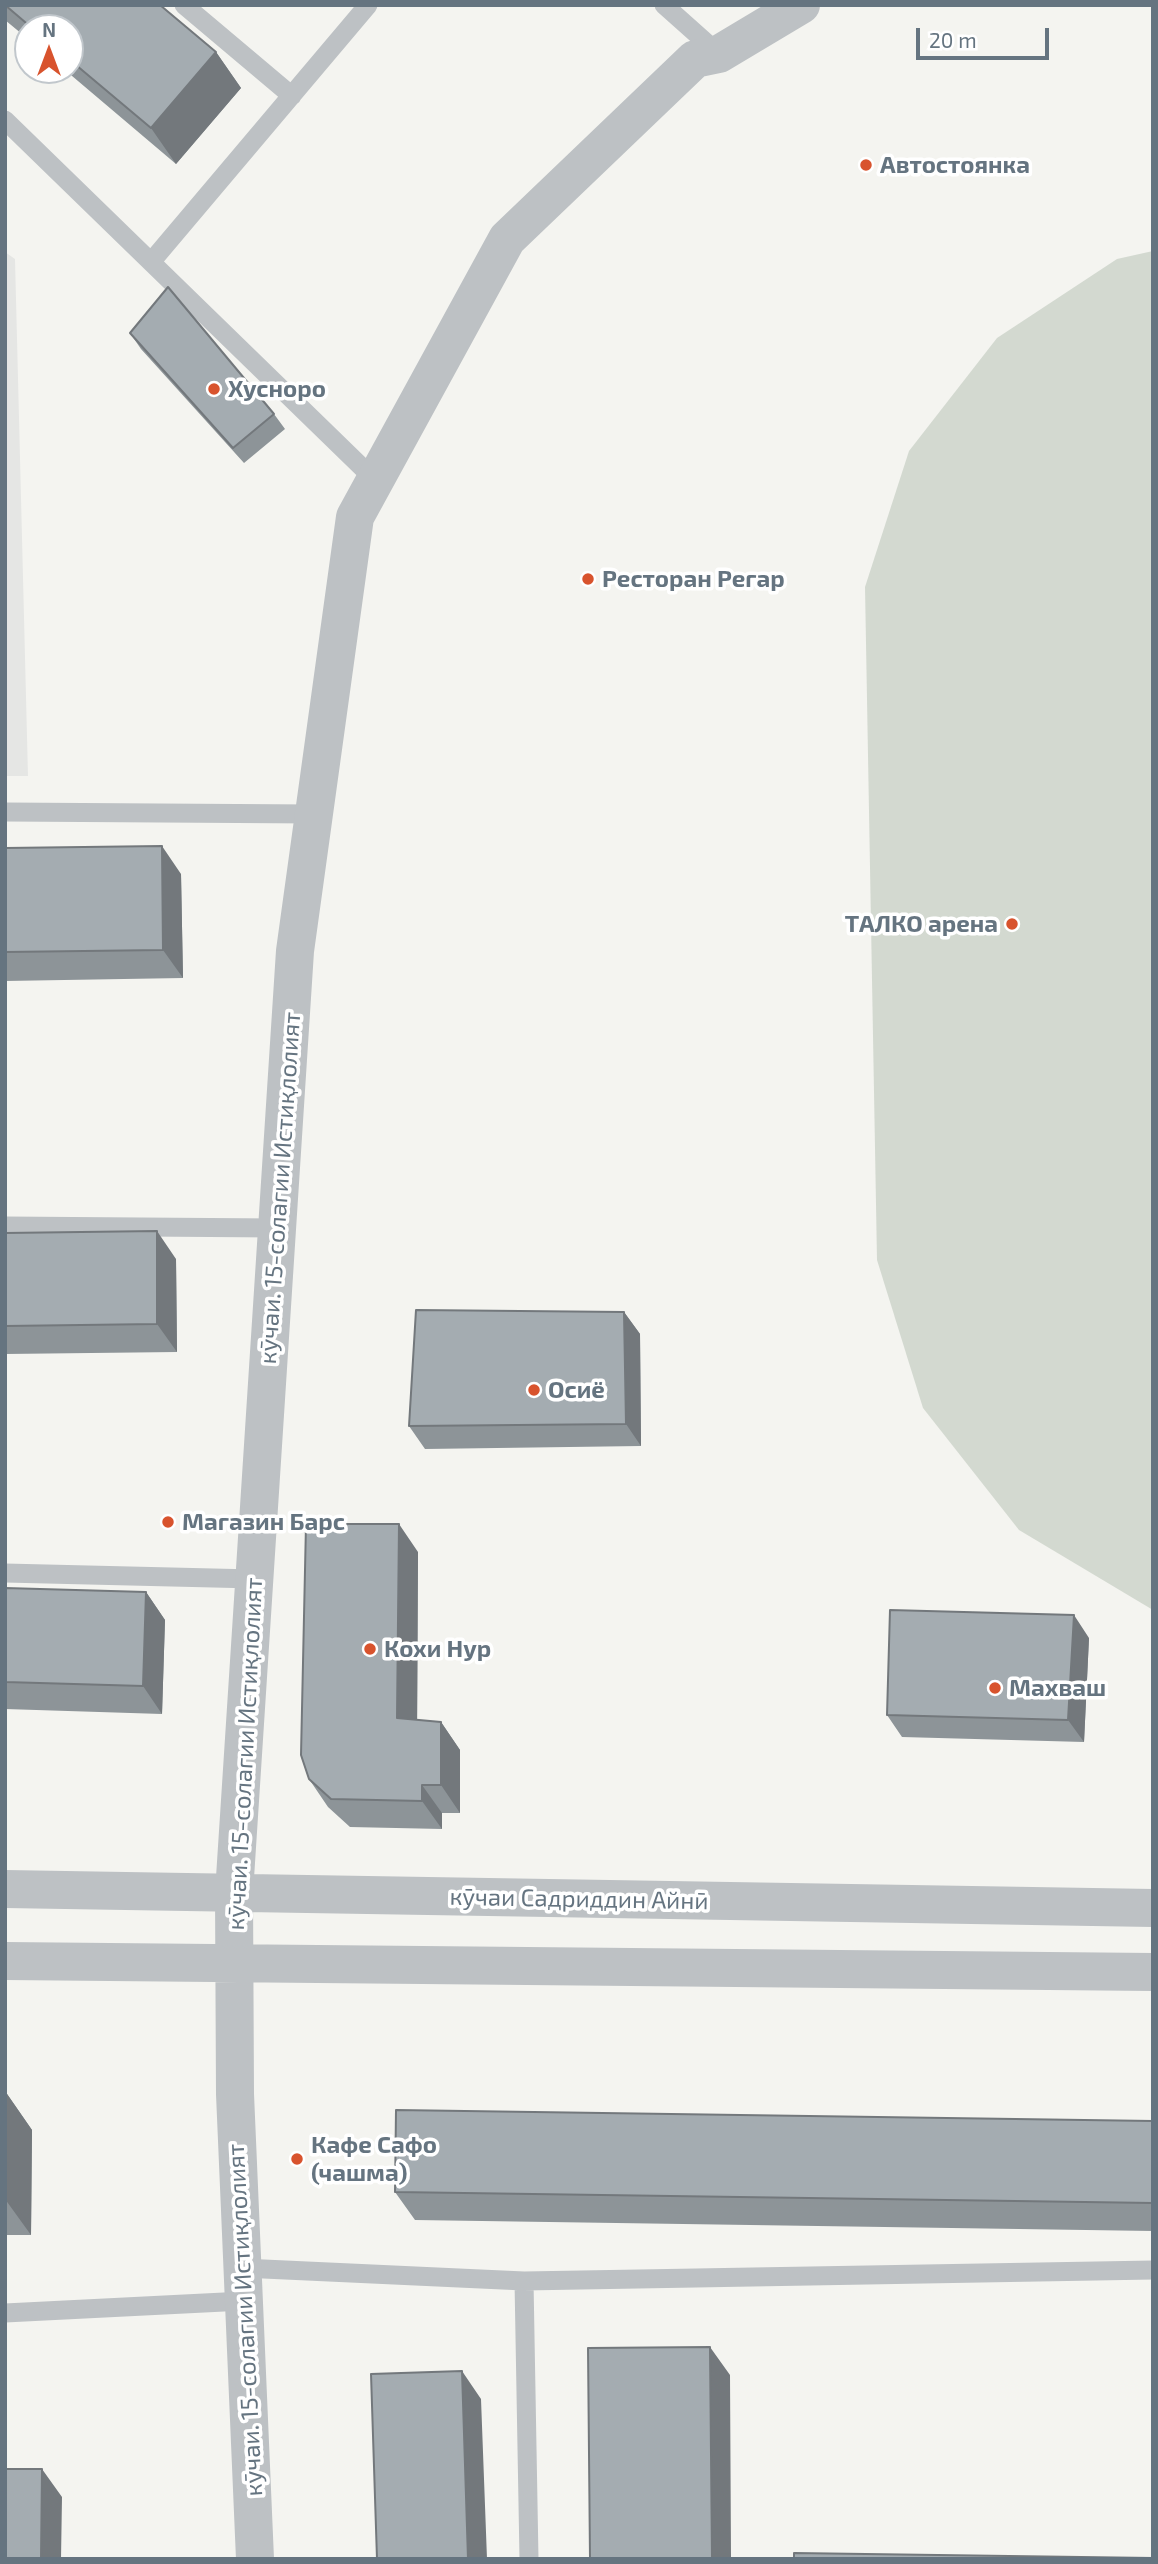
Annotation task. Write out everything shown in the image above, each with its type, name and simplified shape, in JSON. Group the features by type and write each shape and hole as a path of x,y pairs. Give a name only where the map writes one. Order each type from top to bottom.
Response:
{"street":[{"name":"кӯчаи. 15-солагии Истиқлолият","path":"256,2559 235,2094 234,1893 295,951 355,517 508,239 695,59 719,54 801,5"},
{"name":"кӯчаи Садриддин Айнӣ","path":"5,1889 1153,1908"},
{"path":"5,1961 1153,1972"}],"lane":[{"path":"184,5 292,96"},
{"path":"151,262 368,5"},
{"path":"664,5 719,54"},
{"path":"5,120 375,480"},
{"path":"5,812 314,814"},
{"path":"5,1226 278,1228"},
{"path":"5,1573 255,1579"},
{"path":"5,2313 243,2285 1153,2270"},
{"path":"524,2281 529,2559"}],"shaded area":[{"name":"ТАЛКО арена","path":"1153,251 1153,1610 1019,1530 923,1408 877,1260 865,587 909,451 997,338 1117,259"},
{"path":"5,252 15,259 28,776 5,776"}],"building":[{"path":"5,5 160,5 216,52 151,128 84,72 84,14 16,14"},
{"name":"Хусноро","path":"168,287 274,414 233,448 130,333"},
{"path":"162,846 163,950 5,952 5,848"},
{"path":"157,1231 157,1324 5,1326 5,1233"},
{"name":"Осиё","path":"416,1310 624,1312 626,1424 409,1426"},
{"name":"Кохи Нур","path":"306,1524 399,1524 397,1718 441,1722 441,1785 422,1785 422,1801 331,1799 309,1779 301,1755"},
{"path":"5,1588 146,1592 143,1686 5,1682"},
{"name":"Махваш","path":"890,1610 1074,1615 1068,1720 887,1715"},
{"path":"396,2110 1153,2121 1153,2203 395,2192"},
{"path":"710,2347 712,2559 590,2559 588,2348"},
{"path":"462,2371 468,2559 377,2559 371,2374"},
{"path":"5,2469 42,2469 41,2559 5,2559"},
{"path":"794,2553 1153,2558 1153,2559 794,2559"}],"place":[{"name":"Автостоянка","path":"866,165"},
{"name":"Хусноро","path":"214,389"},
{"name":"Ресторан Регар","path":"588,579"},
{"name":"ТАЛКО арена","path":"1012,924"},
{"name":"Осиё","path":"534,1390"},
{"name":"Магазин Барс","path":"168,1522"},
{"name":"Кохи Нур","path":"370,1649"},
{"name":"Махваш","path":"995,1688"},
{"name":"Кафе Сафо (чашма)","path":"297,2159"}]}
